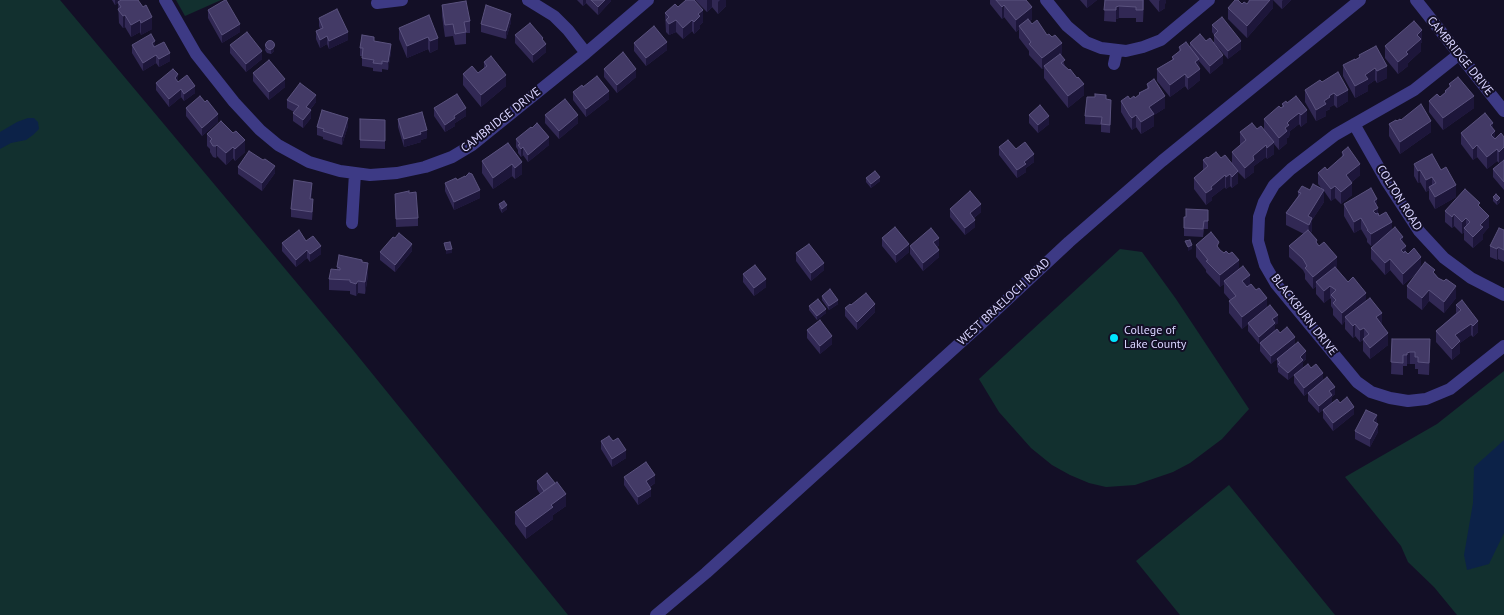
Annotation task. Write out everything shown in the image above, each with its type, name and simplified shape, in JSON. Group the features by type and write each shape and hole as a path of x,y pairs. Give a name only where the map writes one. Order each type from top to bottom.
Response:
{"street":[{"name":"CAMBRIDGE DRIVE","path":"165,0 196,54 234,102 260,130 278,145 308,162 340,171 370,175 397,173 426,167 452,157 472,145 648,0"},
{"path":"378,3 402,0"},
{"path":"528,0 554,16 586,53"},
{"path":"1046,0 1067,26 1086,42 1101,48 1126,51 1160,40 1209,0"},
{"name":"WEST BRAELOCH ROAD","path":"656,615 706,573 980,325 1068,242 1129,189 1360,0"},
{"name":"CAMBRIDGE DRIVE","path":"1416,0 1504,111"},
{"path":"1114,64 1117,50"},
{"name":"BLACKBURN DRIVE","path":"1458,54 1414,90 1335,135 1291,169 1274,185 1264,202 1260,217 1258,241 1265,265 1276,284 1357,382 1371,392 1408,401 1426,399 1450,389 1504,346"},
{"name":"COLTON ROAD","path":"1354,124 1387,182 1419,231 1444,258 1472,278 1504,295"},
{"path":"352,224 355,173"}],"green space":[{"path":"0,0 60,0 353,350 568,615 0,615"},
{"path":"176,0 221,0 185,16"},
{"path":"1120,249 1142,252 1176,299 1249,409 1222,439 1190,463 1173,472 1135,485 1106,487 1089,483 1070,475 1052,465 1031,448 999,412 979,379"},
{"path":"1504,371 1504,615 1457,615 1434,587 1408,562 1401,546 1345,477 1437,424"},
{"path":"1229,485 1335,615 1180,615 1136,561"}],"water":[{"path":"28,118 34,118 38,122 39,129 26,140 11,143 0,149 0,132"},
{"path":"1504,440 1504,533 1489,564 1467,570 1464,555 1473,503 1474,467"}],"building":[{"path":"121,0 138,0 143,7 146,5 152,17 141,23 140,20 131,25 125,15 123,16 118,9 121,7 118,2"},
{"path":"225,0 240,24 222,35 208,10"},
{"path":"591,0 605,0 598,7"},
{"path":"686,0 694,0 703,10 698,14 700,16 683,28 676,20 669,24 666,20 669,17 665,13 675,4 678,7"},
{"path":"996,0 1026,0 1032,7 1016,20 1004,5 1002,7"},
{"path":"1105,0 1143,0 1143,10 1136,10 1136,7 1119,6 1116,7 1116,10 1104,10"},
{"path":"1235,0 1242,4 1244,2 1247,4 1250,0 1270,0 1247,26 1228,8"},
{"path":"466,1 470,21 464,22 466,32 455,34 453,24 445,25 442,5"},
{"path":"486,5 511,14 506,31 481,24"},
{"path":"337,9 348,32 329,41 327,36 320,40 316,31 323,28 319,18"},
{"path":"429,15 438,38 430,41 428,37 407,46 399,28"},
{"path":"1222,17 1241,41 1228,51 1214,35 1218,31 1212,25"},
{"path":"1028,19 1032,24 1037,20 1047,35 1049,34 1052,37 1055,35 1062,43 1042,58 1029,44 1031,42 1019,26"},
{"path":"1414,21 1422,30 1417,35 1421,39 1398,62 1385,46"},
{"path":"530,23 546,44 533,55 515,35"},
{"path":"654,26 667,42 646,58 634,43"},
{"path":"247,32 262,51 246,64 230,45"},
{"path":"151,34 155,41 152,43 154,47 164,42 170,53 159,59 156,55 143,63 132,45"},
{"path":"1200,34 1206,41 1210,38 1223,55 1210,66 1190,43"},
{"path":"362,35 374,37 374,41 391,44 388,62 382,61 382,64 373,63 374,60 362,58 363,48 360,48"},
{"path":"270,41 274,45 270,49 266,45"},
{"path":"1186,42 1199,59 1195,62 1200,69 1188,78 1185,74 1170,85 1157,69 1174,59 1172,57 1181,50 1179,47"},
{"path":"1376,46 1387,66 1377,71 1375,68 1365,75 1368,79 1355,86 1343,65 1355,60 1360,57 1359,55"},
{"path":"623,52 636,69 617,85 604,69"},
{"path":"1060,54 1065,60 1061,63 1070,69 1084,84 1068,96 1044,66"},
{"path":"491,56 506,75 481,95 463,74 472,66 478,73 487,66 484,62"},
{"path":"269,60 285,79 269,92 253,73"},
{"path":"173,69 178,74 175,78 178,82 187,75 195,86 184,94 181,89 169,99 156,83"},
{"path":"1338,72 1348,90 1337,96 1334,93 1329,96 1324,101 1326,104 1316,110 1305,90 1320,80 1322,82"},
{"path":"597,76 609,91 586,109 573,92"},
{"path":"1458,77 1474,96 1443,118 1429,101 1437,94 1440,97 1451,86 1449,84"},
{"path":"1154,79 1165,96 1149,107 1154,114 1141,122 1136,115 1132,118 1130,116 1121,101 1128,96 1130,99 1134,96 1135,98 1139,93 1149,88 1147,84"},
{"path":"300,83 316,95 306,107 311,110 303,120 293,113 299,106 287,100"},
{"path":"457,94 466,108 445,125 434,108"},
{"path":"1095,94 1106,95 1106,99 1111,100 1110,125 1101,124 1102,117 1085,116 1087,97 1095,97"},
{"path":"200,96 205,102 207,100 218,114 202,128 186,108"},
{"path":"1296,96 1307,110 1301,115 1299,113 1287,123 1289,125 1285,128 1287,131 1279,138 1264,119 1279,106 1281,108 1284,106 1282,104 1286,101 1287,103"},
{"path":"565,99 578,115 559,131 545,115"},
{"path":"1421,104 1431,121 1400,142 1389,124 1396,120 1401,120"},
{"path":"1040,105 1049,116 1038,125 1029,115"},
{"path":"322,110 348,118 342,137 317,127"},
{"path":"422,112 427,130 420,132 421,134 404,139 398,119"},
{"path":"1485,113 1493,123 1490,125 1495,131 1491,135 1495,139 1501,133 1504,137 1504,147 1499,152 1497,149 1487,157 1477,145 1473,149 1461,133"},
{"path":"360,119 385,120 385,141 360,140"},
{"path":"221,121 233,133 236,131 245,140 235,149 233,147 226,153 217,145 213,146 210,141 212,139 207,134"},
{"path":"537,123 549,137 528,155 523,147 521,149 518,145 520,144 516,139"},
{"path":"1252,123 1257,129 1261,126 1274,142 1267,148 1266,145 1253,156 1254,160 1245,168 1232,152 1246,140 1240,132"},
{"path":"1008,140 1016,149 1025,142 1034,154 1024,162 1026,164 1017,170 999,147"},
{"path":"508,143 522,162 515,168 512,164 493,178 482,161"},
{"path":"1348,147 1360,164 1346,175 1352,183 1341,192 1335,186 1331,189 1318,173 1325,167 1327,170 1344,155 1342,152"},
{"path":"249,151 275,166 262,183 238,167"},
{"path":"1216,152 1221,158 1225,155 1238,171 1232,177 1230,174 1226,177 1225,175 1206,193 1194,178 1208,166 1203,160"},
{"path":"1432,154 1441,170 1446,167 1456,185 1435,197 1429,187 1436,183 1432,177 1426,180 1414,164"},
{"path":"1504,160 1504,182 1493,169"},
{"path":"875,171 880,177 871,184 866,178"},
{"path":"469,173 472,174 480,190 454,202 445,183 456,178 457,180 465,177"},
{"path":"294,180 312,183 310,199 313,199 312,212 291,209"},
{"path":"1313,184 1324,190 1308,216 1312,218 1309,225 1286,213 1301,193 1298,192 1302,186 1310,190"},
{"path":"1371,188 1377,199 1374,201 1378,208 1373,211 1376,214 1378,213 1379,216 1386,212 1392,222 1371,234 1361,218 1354,222 1344,204"},
{"path":"1465,189 1480,203 1478,205 1489,216 1480,225 1483,227 1473,237 1464,228 1470,222 1466,218 1462,222 1454,214 1452,217 1445,211"},
{"path":"409,191 409,193 416,192 418,218 396,219 395,194"},
{"path":"970,191 981,204 970,213 975,220 965,228 950,209"},
{"path":"1496,194 1500,198 1497,201 1493,197"},
{"path":"504,201 507,205 502,209 499,204"},
{"path":"1186,209 1208,210 1208,221 1204,221 1203,229 1184,228"},
{"path":"895,227 909,244 896,255 882,238"},
{"path":"1395,227 1403,237 1400,239 1406,246 1401,250 1408,254 1414,248 1421,257 1403,274 1390,259 1385,263 1371,248"},
{"path":"931,228 939,238 933,242 939,250 923,263 910,246"},
{"path":"1499,228 1504,230 1504,250 1490,246"},
{"path":"299,230 306,241 313,236 321,246 310,254 307,250 296,260 282,243"},
{"path":"1308,230 1317,240 1316,242 1319,246 1324,242 1337,257 1313,277 1305,268 1307,266 1303,259 1289,246"},
{"path":"1211,232 1219,242 1217,246 1220,250 1224,253 1226,251 1229,254 1232,252 1239,260 1220,275 1206,261 1208,260 1196,245"},
{"path":"399,233 412,244 395,265 380,252"},
{"path":"1190,240 1192,245 1188,247 1185,241"},
{"path":"450,242 452,249 446,250 444,243"},
{"path":"809,244 824,263 811,273 796,253"},
{"path":"339,255 368,263 365,282 358,281 356,284 350,282 350,280 329,279 331,269 340,270 337,267"},
{"path":"1425,262 1435,270 1433,272 1438,278 1444,281 1446,279 1456,286 1444,302 1429,290 1422,298 1407,286"},
{"path":"755,265 766,279 754,288 743,274"},
{"path":"1243,266 1250,275 1242,281 1247,287 1251,284 1256,290 1259,288 1267,298 1242,317 1229,301 1236,296 1224,281"},
{"path":"1335,267 1348,282 1353,277 1366,293 1342,313 1333,303 1336,300 1331,295 1336,290 1330,286 1324,291 1316,282"},
{"path":"830,289 838,300 829,306 822,296"},
{"path":"866,293 875,304 857,322 845,308"},
{"path":"1370,298 1382,313 1376,317 1388,333 1370,348 1363,339 1369,334 1364,328 1360,330 1355,324 1353,326 1345,317"},
{"path":"818,299 826,309 817,316 809,306"},
{"path":"1462,300 1478,321 1473,326 1471,324 1455,335 1460,341 1452,349 1436,331 1461,310 1456,305"},
{"path":"1270,305 1278,315 1272,319 1275,323 1259,337 1248,323"},
{"path":"820,320 832,336 820,346 807,330"},
{"path":"1287,327 1295,337 1271,356 1260,343 1277,329 1280,333"},
{"path":"1392,339 1430,339 1429,363 1418,362 1415,352 1403,355 1403,363 1391,362"},
{"path":"1298,342 1306,351 1300,357 1303,360 1288,373 1278,364 1280,363 1277,359"},
{"path":"1308,364 1311,368 1316,364 1323,373 1304,388 1294,375"},
{"path":"1327,377 1335,387 1329,391 1332,395 1319,406 1308,393"},
{"path":"1347,397 1354,407 1333,423 1323,410 1337,399 1340,403"},
{"path":"1366,410 1377,415 1373,421 1378,424 1370,439 1355,431"},
{"path":"609,436 613,441 618,438 626,450 612,459 601,441"},
{"path":"646,462 655,475 646,481 651,489 638,497 624,477"},
{"path":"547,473 555,483 544,491 537,481"},
{"path":"557,482 566,494 551,505 553,507 526,527 515,512"}],"place":[{"name":"College of Lake County","path":"1114,338"}]}
